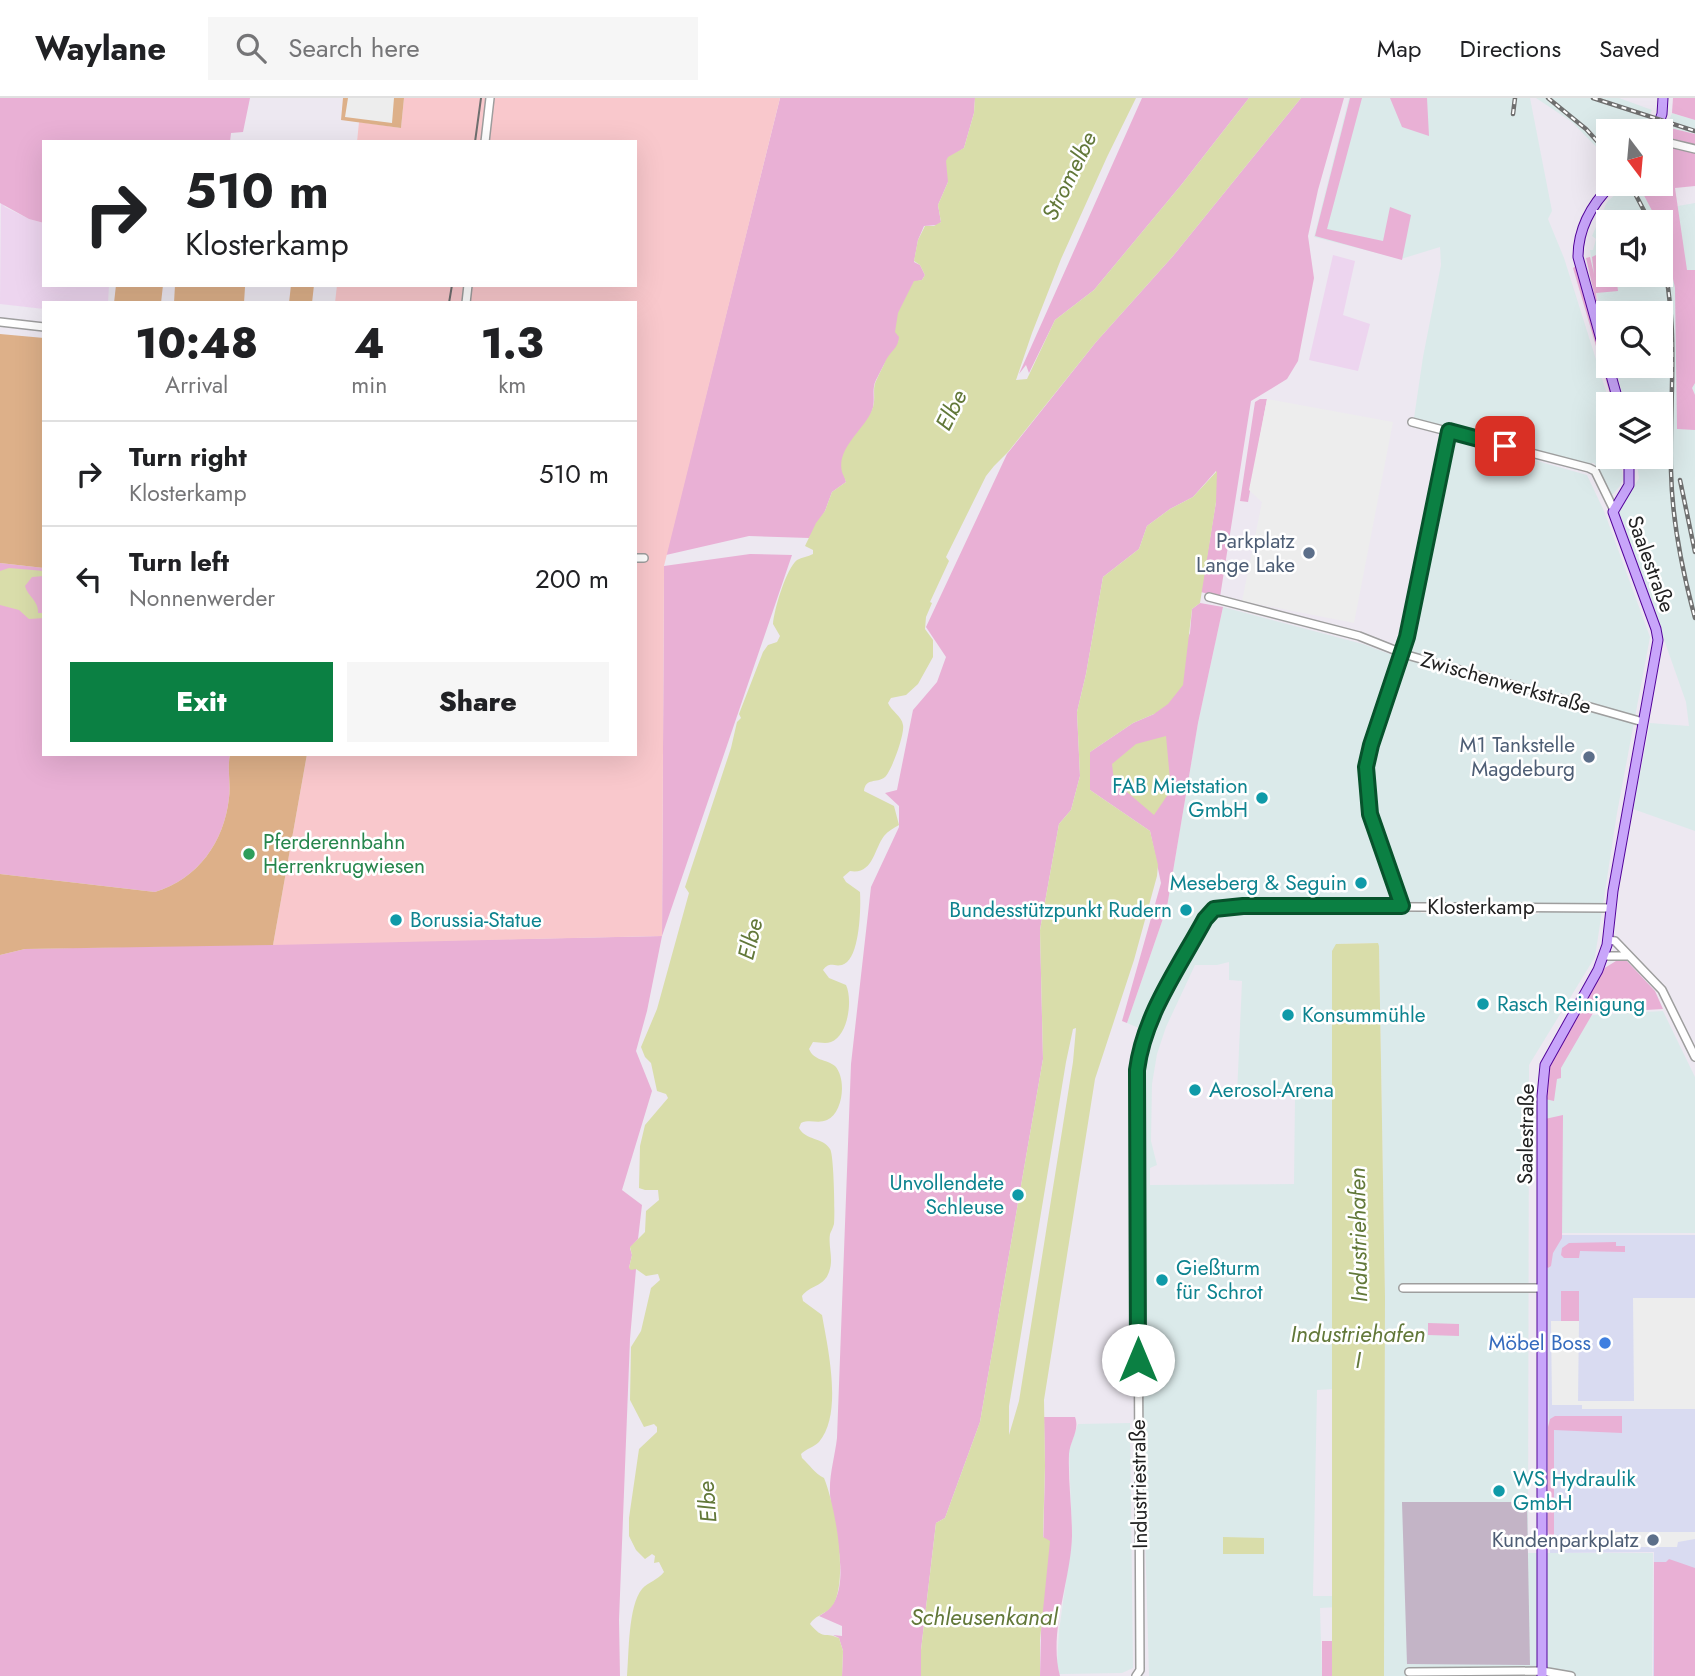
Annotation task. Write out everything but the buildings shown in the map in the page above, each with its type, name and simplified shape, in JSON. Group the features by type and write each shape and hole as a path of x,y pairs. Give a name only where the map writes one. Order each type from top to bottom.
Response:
{"main road":[{"path":"1660,119 1663,98"},
{"path":"1602,196 1590,211 1581,231 1578,257 1616,392"},
{"name":"Saalestraße","path":"1542,1674 1542,1096 1545,1065 1604,956 1658,636 1613,513 1629,485 1629,469"}],"street":[{"path":"485,140 490,98"},
{"path":"1673,144 1695,149"},
{"path":"0,322 42,327"},
{"path":"1412,422 1595,471 1614,508"},
{"path":"1402,906 1373,825 1366,778 1371,745 1402,653 1449,431"},
{"name":"Zwischenwerkstraße","path":"1209,597 1363,637 1402,653 1643,722"},
{"name":"Klosterkamp","path":"1225,906 1611,908"},
{"name":"Industriestraße","path":"1138,1673 1137,1070 1142,1044 1153,1014 1208,914 1225,906"},
{"path":"1608,940 1615,942 1662,990 1695,1057"},
{"path":"1604,956 1628,957"},
{"path":"1403,1288 1542,1288"},
{"path":"1409,1672 1571,1676"}],"shaded area":[{"path":"0,98 250,98 243,132 231,133 230,140 42,140 42,222 29,219 0,203"},
{"path":"343,98 404,98 401,128 341,120"},
{"path":"348,98 394,98 392,123 345,117"},
{"path":"404,98 780,98 664,566 662,936 273,945 307,756 637,756 637,301 335,301 337,287 637,287 637,140 357,140 359,122 401,128"},
{"path":"780,98 975,98 974,113 964,148 952,156 948,166 948,182 938,205 941,222 924,226 918,240 914,262 920,265 925,275 922,280 914,282 897,346 885,362 875,384 872,411 847,451 843,469 846,482 832,492 825,511 809,538 749,536 666,555"},
{"path":"1142,98 1249,98 1094,290 1055,320 1029,373 1026,365 1019,374"},
{"path":"1301,98 1344,98 1308,236 1314,278 1298,361 1287,379 1251,401 1220,597 1201,592 1216,502 1216,471 1193,497 1170,509 1147,526 1139,549 1103,577 1077,712 1080,776 1071,810 1059,824 1040,930 1043,1059 980,1422 945,1518 936,1523 921,1650 921,1676 842,1676 843,1651 839,1638 833,1635 842,1636 842,1626 819,1616 831,1607 838,1593 840,1577 830,1486 837,1438 851,1064 871,887 899,827 899,806 885,793 897,790 913,710 937,682 946,657 926,627 1007,454 1096,342 1173,256"},
{"path":"1349,98 1530,98 1552,211 1548,219 1564,258 1596,360 1596,378 1602,378 1606,392 1596,392 1596,467 1594,463 1588,464 1414,418 1441,265 1440,247 1401,259 1314,237"},
{"path":"1350,98 1362,98 1327,229 1383,241 1390,207 1411,215 1402,260 1315,236"},
{"path":"1390,98 1427,98 1429,136 1402,127"},
{"path":"1536,98 1619,98 1652,110 1648,119 1596,119 1596,147 1572,122"},
{"path":"1673,98 1695,98 1695,120 1672,113"},
{"path":"1672,113 1695,120 1695,134 1673,129 1673,119 1669,119"},
{"path":"1673,129 1695,134 1695,186 1675,188 1687,270 1695,270 1695,383 1692,388 1695,395 1695,430 1677,429 1673,210 1652,210 1644,196 1673,196"},
{"path":"1613,196 1648,196 1655,210 1603,210"},
{"path":"1,202 5,207 29,219 42,222 42,287 109,287 108,301 42,301 42,309 0,304"},
{"path":"1695,203 1695,831 1633,809 1650,723 1689,726 1686,702 1619,512 1639,478 1638,469 1673,469 1673,392 1622,392 1618,378 1673,378 1673,301 1598,301 1597,295 1590,250 1593,250 1596,239 1596,287 1673,287 1673,210 1655,210"},
{"path":"1333,255 1355,261 1343,315 1370,324 1358,371 1309,360"},
{"path":"1596,255 1596,287 1618,287 1618,291 1596,293 1596,302 1586,258 1590,257 1594,274 1592,257"},
{"path":"1576,266 1596,337 1596,346 1573,268"},
{"path":"116,287 163,287 161,301 114,301"},
{"path":"175,287 245,287 244,301 174,301"},
{"path":"291,287 314,287 312,301 289,301"},
{"path":"0,334 42,338 42,568 0,563"},
{"path":"1605,378 1608,378 1612,392"},
{"path":"1267,399 1248,502 1240,501 1255,402"},
{"name":"Parkplatz Lange Lake","path":"1267,399 1393,422 1354,623 1242,601 1262,502 1249,490"},
{"path":"1456,438 1587,475 1604,511 1650,637 1617,813 1595,957 1529,1065 1528,1553 1653,1553 1652,1676 1384,1676 1385,1296 1377,943 1336,944 1333,1389 1317,1390 1313,1596 1340,1596 1339,1607 1320,1608 1322,1676 1149,1676 1141,1392 1144,1071 1155,1035 1127,1023 1167,907 1198,723 1223,607 1363,644 1408,661","holes":["1229,962 1229,980 1242,981 1237,1095 1295,1096 1294,1184 1150,1185 1150,1168 1157,1165 1151,1141 1152,1084 1157,1054 1166,1027 1195,965"]},
{"path":"1597,469 1622,469 1623,479 1611,496"},
{"path":"750,554 792,555 662,936 664,566"},
{"path":"0,563 42,568 42,756 230,756 230,787 221,829 206,857 184,878 155,892 0,874"},
{"path":"1200,603 1223,607 1198,723 1167,907 1127,1023 1122,1021 1161,883 1150,831 1090,790 1090,752 1133,723 1154,714 1190,633 1192,609"},
{"name":"Pferderennbahn Herrenkrugwiesen","path":"230,756 307,756 273,945 25,949 0,955 0,874 155,892 170,886 196,868 215,844 226,814"},
{"path":"1421,910 1539,910 1539,914 1421,913"},
{"path":"662,936 636,1051 652,1091 622,1190 642,1205 638,1239 630,1248 632,1255 629,1268 636,1269 630,1339 619,1620 620,1676 0,1676 0,955 25,949"},
{"path":"1625,959 1655,991 1663,1009 1593,1013 1561,1068 1554,1101 1545,1099 1547,1073 1556,1051 1603,969"},
{"path":"1663,1011 1695,1077 1695,1233 1548,1233 1546,1098 1578,1016"},
{"path":"1563,1115 1562,1238 1548,1268 1545,1119"},
{"path":"1547,1235 1695,1235 1695,1676 1653,1676 1654,1552 1550,1553"},
{"path":"1616,1242 1616,1246 1625,1246 1625,1252 1580,1251 1579,1258 1564,1258 1561,1255 1562,1248 1569,1243"},
{"path":"1561,1291 1579,1291 1579,1321 1561,1321"},
{"path":"1633,1298 1695,1298 1695,1409 1582,1409 1582,1405 1552,1405 1551,1321 1579,1321 1578,1401 1634,1401"},
{"path":"1428,1323 1459,1324 1459,1336 1428,1335"},
{"path":"1555,1416 1622,1416 1622,1433 1554,1430 1554,1538 1549,1538 1548,1427 1550,1419"},
{"path":"1044,1417 1075,1417 1076,1422 1069,1454 1071,1553 1058,1624 1057,1659 1060,1676 1040,1676"},
{"path":"1130,1423 1133,1668 1122,1673 1059,1674 1059,1631 1072,1538 1069,1450 1078,1424"},
{"path":"1402,1502 1527,1502 1530,1665 1407,1664"},
{"name":"Kundenparkplatz","path":"1612,1532 1695,1532 1695,1539 1678,1542 1677,1547 1613,1547"},
{"path":"1669,1559 1695,1568 1695,1676 1654,1676 1654,1562 1666,1562"},
{"path":"1322,1641 1332,1641 1332,1676 1322,1676"}],"water":[{"path":"975,98 1136,98 1061,259 1016,380 1027,379 1055,320 1094,290 1249,98 1301,98 1173,256 1096,342 986,476 946,557 949,561 930,602 932,603 926,617 925,629 933,640 933,657 918,684 906,695 891,698 888,703 902,722 900,744 888,774 882,779 869,782 864,791 894,806 899,825 884,836 872,860 864,869 850,871 843,877 860,892 856,944 848,961 823,970 829,978 846,985 849,999 848,1017 842,1033 837,1038 829,1043 813,1042 809,1049 817,1058 835,1066 841,1079 842,1095 837,1110 827,1120 801,1123 799,1128 830,1149 834,1185 830,1267 824,1281 802,1296 803,1301 822,1315 832,1381 830,1415 819,1442 801,1454 812,1469 824,1478 836,1523 840,1559 838,1591 834,1603 810,1624 821,1634 839,1638 843,1651 842,1676 627,1676 632,1618 637,1597 644,1587 664,1572 659,1562 654,1563 655,1556 652,1554 645,1559 636,1550 629,1536 639,1449 657,1432 654,1424 644,1427 630,1400 631,1347 641,1331 651,1288 660,1280 658,1274 646,1276 629,1268 632,1255 630,1247 645,1232 646,1211 659,1200 658,1190 639,1188 640,1146 645,1125 668,1098 666,1094 657,1091 651,1063 641,1047 657,1009 689,893 685,887 737,722 741,718 739,714 763,652 768,645 777,642 780,636 773,624 781,590 797,560 813,554 813,550 805,546 825,511 832,492 846,482 841,463 843,455 872,410 875,383 898,341 899,337 895,332 898,313 914,281 922,280 925,275 920,265 914,261 918,240 925,226 934,226 941,222 938,205 948,182 946,161 964,148 974,113"},
{"name":"Schleusenkanal","path":"1217,471 1216,502 1200,603 1192,609 1183,685 1168,704 1154,714 1133,723 1090,752 1090,790 1150,831 1158,865 1134,960 1095,1079 1044,1400 1043,1537 1050,1541 1040,1640 1040,1676 921,1676 921,1650 936,1523 945,1518 980,1422 1043,1059 1040,930 1059,824 1071,810 1080,776 1077,712 1103,577 1139,549 1147,526 1170,509 1193,497","holes":["1076,1028 1073,1062 1019,1401 1009,1435 1009,1406 1066,1062 1073,1029"]},
{"path":"9,568 42,571 42,576 32,577 25,586 37,605 38,613 42,613 42,618 29,619 19,610 0,605 0,571"},
{"path":"1166,736 1171,790 1154,815 1114,781 1112,764 1136,744"},
{"name":"Industriehafen I","path":"1378,943 1385,1296 1384,1676 1332,1676 1332,951 1336,944"},
{"path":"1223,1537 1264,1538 1264,1554 1223,1554"}],"tram line":[{"path":"475,140 481,98"},
{"path":"449,301 452,287"}],"railway":[{"path":"1513,114 1515,98"},
{"path":"1548,98 1596,140"},
{"path":"1593,98 1695,131"},
{"path":"1636,196 1644,210"},
{"path":"1668,287 1672,334 1673,508 1682,564 1695,618"},
{"path":"1680,480 1695,552"}],"place":[{"name":"Parkplatz Lange Lake","path":"1309,553"},
{"name":"M1 Tankstelle Magdeburg","path":"1589,757"},
{"name":"FAB Mietstation GmbH","path":"1262,798"},
{"name":"Pferderennbahn Herrenkrugwiesen","path":"249,854"},
{"name":"Meseberg & Seguin","path":"1361,883"},
{"name":"Bundesstützpunkt Rudern","path":"1186,910"},
{"name":"Borussia-Statue","path":"396,920"},
{"name":"Rasch Reinigung","path":"1483,1004"},
{"name":"Konsummühle","path":"1288,1015"},
{"name":"Aerosol-Arena","path":"1195,1090"},
{"name":"Unvollendete Schleuse","path":"1018,1195"},
{"name":"Gießturm für Schrot","path":"1162,1280"},
{"name":"Möbel Boss","path":"1605,1343"},
{"name":"WS Hydraulik GmbH","path":"1499,1491"},
{"name":"Kundenparkplatz","path":"1653,1540"}],"route":[{"path":"1138,1360 1137,1070 1150,1019 1205,919 1214,909 1223,906 1402,906 1370,814 1366,778 1368,756 1407,637 1449,431 1505,446"}],"water label":[{"name":"Stromelbe","path":"1069,176"},
{"name":"Elbe","path":"951,410"},
{"name":"Elbe","path":"750,939"},
{"name":"Industriehafen","path":"1358,1235"},
{"name":"Elbe","path":"707,1502"}]}
